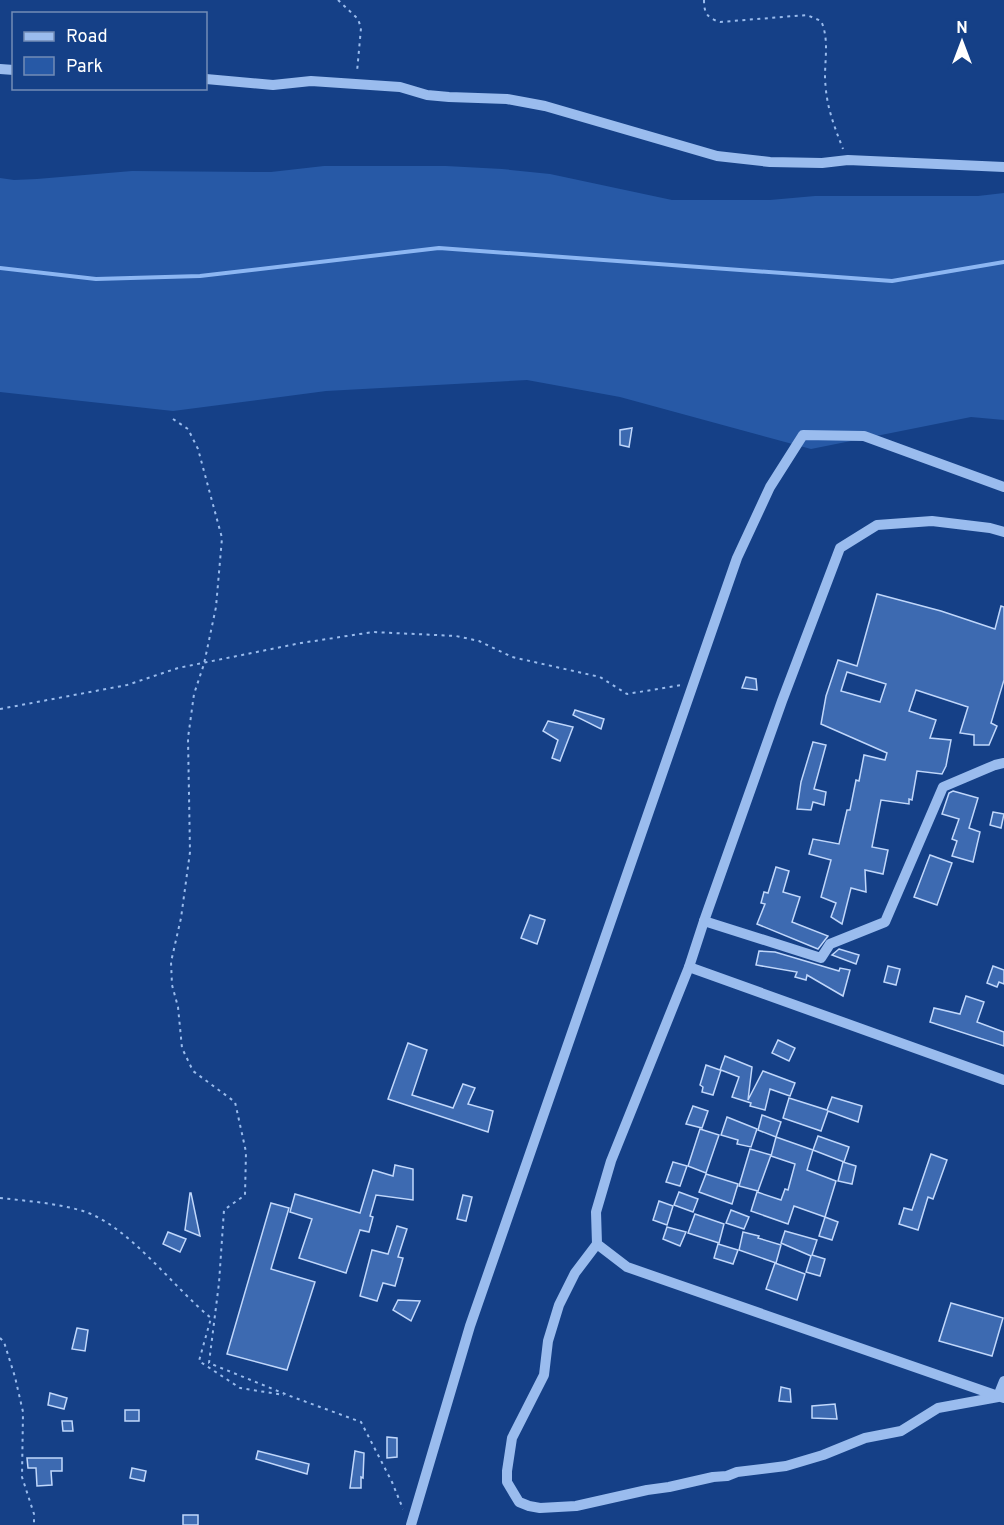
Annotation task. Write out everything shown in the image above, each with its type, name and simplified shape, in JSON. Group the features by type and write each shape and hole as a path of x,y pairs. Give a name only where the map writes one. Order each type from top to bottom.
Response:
{"street":[{"path":"207,79 273,85 310,81 357,84 400,87 426,95 468,99 507,99 678,146 738,159 822,163 848,160 1004,167"},
{"path":"411,1525 470,1326 737,558 770,488 803,435 864,436 1004,488"},
{"path":"1001,1397 938,1408 901,1431 871,1436 823,1455 786,1466 737,1472 727,1476 647,1490 576,1506 540,1508 529,1506 519,1502 507,1482 512,1438 544,1375 548,1341 559,1305 575,1274 597,1244 596,1212 611,1161 689,967 782,701 840,548 877,525 932,521 990,528 1004,532"},
{"path":"704,921 821,958 830,944 885,922 943,787 995,765 1004,764"},
{"path":"689,967 1004,1080"},
{"path":"597,1244 627,1267 1001,1397"},
{"path":"1001,1397 1004,1381"}],"path":[{"path":"338,0 358,19 361,28 357,84"},
{"path":"704,0 704,13 710,19 720,22 807,15 821,21 825,30 828,112 848,160"},
{"path":"173,419 188,429 198,449 222,538 216,607 195,694 188,738 190,852 181,918 171,962 172,985 178,1007 182,1048 193,1071 235,1102 246,1152 245,1195 224,1210 219,1283 209,1363 361,1422 406,1514"},
{"path":"0,709 127,685 178,668 321,639 373,632 456,636 479,641 512,657 600,677 627,694 693,683"},
{"path":"0,1198 40,1202 83,1211 103,1220 139,1248 211,1318 200,1361 240,1388 290,1396"},
{"path":"0,1338 4,1342 15,1377 23,1412 22,1477 34,1514 34,1525"}],"green space":[{"path":"324,166 446,166 502,169 550,174 672,200 770,200 815,196 978,196 1004,193 1004,420 971,417 811,449 620,397 527,380 326,391 173,411 0,392 0,178 37,179 132,171 271,172"}],"building":[{"path":"632,428 629,447 620,445 620,430"},
{"path":"877,594 941,611 995,629 1001,606 1004,607 1004,680 991,723 997,726 989,745 974,745 974,735 960,733 968,707 916,690 909,711 936,720 930,738 951,740 946,766 942,774 917,771 912,800 909,799 909,804 881,800 872,847 888,850 883,874 865,870 866,892 851,888 842,924 831,917 836,903 821,897 831,860 809,854 813,839 839,844 847,810 850,810 856,780 859,781 864,755 885,760 887,753 821,724 826,696 838,660 857,666","holes":["847,672 886,684 880,702 841,691"]},
{"path":"746,677 756,679 757,690 742,688"},
{"path":"575,710 604,719 601,729 573,715"},
{"path":"548,721 573,727 560,761 552,758 558,740 543,731"},
{"path":"813,742 826,745 814,789 826,792 824,805 813,802 811,810 797,809 801,782"},
{"path":"953,791 978,798 969,828 980,832 973,862 952,856 957,841 952,839 959,819 942,814 949,793"},
{"path":"993,812 1004,814 1001,828 990,825"},
{"path":"930,855 952,863 937,905 914,897"},
{"path":"776,867 789,871 783,892 800,897 792,922 828,936 818,949 757,924 765,904 761,903 764,892 768,893"},
{"path":"530,915 545,920 537,944 521,938"},
{"path":"839,949 859,955 856,964 832,955"},
{"path":"759,951 775,952 839,971 840,968 850,970 843,996 807,975 806,980 795,977 797,972 756,965"},
{"path":"888,966 900,969 896,985 884,982"},
{"path":"993,966 1004,970 1004,984 999,982 997,987 987,983"},
{"path":"966,996 984,1002 977,1022 1004,1032 1004,1046 930,1022 934,1008 960,1014"},
{"path":"778,1040 795,1048 789,1061 772,1053"},
{"path":"408,1043 427,1050 412,1095 453,1108 463,1084 475,1088 468,1104 493,1111 488,1132 388,1099"},
{"path":"725,1056 752,1067 748,1100 763,1071 795,1083 790,1096 770,1089 765,1110 750,1106 751,1103 732,1097 739,1077 721,1070 713,1095 702,1092 703,1087 700,1085 706,1065 720,1070"},
{"path":"832,1097 862,1106 858,1122 828,1111 821,1131 783,1118 789,1098 827,1110"},
{"path":"693,1106 708,1111 702,1128 686,1124"},
{"path":"762,1115 781,1122 776,1137 758,1130"},
{"path":"727,1117 757,1129 751,1147 737,1144 738,1140 721,1135"},
{"path":"700,1129 719,1135 706,1173 688,1166"},
{"path":"818,1136 849,1147 844,1162 813,1150"},
{"path":"776,1137 813,1150 807,1170 836,1181 825,1217 794,1206 788,1224 751,1211 757,1192 781,1200 785,1189 788,1190 795,1164 771,1156"},
{"path":"750,1149 771,1155 758,1191 739,1186"},
{"path":"931,1154 947,1160 933,1199 928,1197 918,1230 899,1224 904,1208 912,1210"},
{"path":"673,1162 687,1166 680,1186 666,1182"},
{"path":"843,1162 856,1166 852,1184 838,1181"},
{"path":"395,1165 413,1169 413,1200 376,1195 370,1216 373,1217 369,1232 360,1230 346,1273 299,1258 312,1219 290,1212 295,1194 360,1213 373,1170 393,1176"},
{"path":"706,1174 738,1184 732,1204 699,1192"},
{"path":"679,1192 698,1199 693,1212 674,1205"},
{"path":"191,1193 200,1236 185,1230"},
{"path":"463,1195 472,1197 466,1221 457,1219"},
{"path":"659,1201 673,1206 667,1225 653,1220"},
{"path":"271,1203 289,1208 271,1269 315,1282 287,1370 227,1354"},
{"path":"731,1210 749,1217 744,1229 726,1223"},
{"path":"695,1214 724,1224 719,1243 688,1233"},
{"path":"825,1217 838,1222 832,1240 819,1236"},
{"path":"397,1226 407,1229 398,1257 403,1258 395,1286 383,1283 377,1301 360,1296 372,1250 388,1254"},
{"path":"667,1227 686,1232 680,1246 663,1239"},
{"path":"785,1231 817,1240 812,1255 825,1259 820,1276 806,1272 811,1256 781,1243"},
{"path":"168,1232 186,1239 180,1252 163,1244"},
{"path":"743,1232 781,1245 776,1263 739,1250"},
{"path":"718,1244 738,1250 733,1264 714,1258"},
{"path":"775,1263 805,1274 797,1300 766,1289"},
{"path":"398,1300 420,1301 411,1321 393,1310"},
{"path":"951,1303 1003,1318 992,1356 939,1341"},
{"path":"77,1328 88,1330 85,1351 72,1349"},
{"path":"781,1387 790,1389 791,1402 779,1401"},
{"path":"50,1393 67,1398 64,1409 48,1405"},
{"path":"835,1404 837,1419 812,1418 812,1406"},
{"path":"125,1410 139,1410 139,1421 125,1421"},
{"path":"62,1421 72,1421 73,1431 63,1431"},
{"path":"387,1437 397,1438 397,1457 387,1458"},
{"path":"258,1451 309,1464 307,1474 256,1459"},
{"path":"355,1451 364,1453 361,1488 350,1488"},
{"path":"27,1458 62,1458 62,1471 51,1471 52,1485 37,1486 36,1468 28,1468"},
{"path":"132,1468 146,1471 144,1481 130,1478"},
{"path":"183,1515 198,1515 198,1525 183,1525"}],"waterway":[{"path":"0,268 96,279 200,276 439,248 892,281 1004,262"}]}
